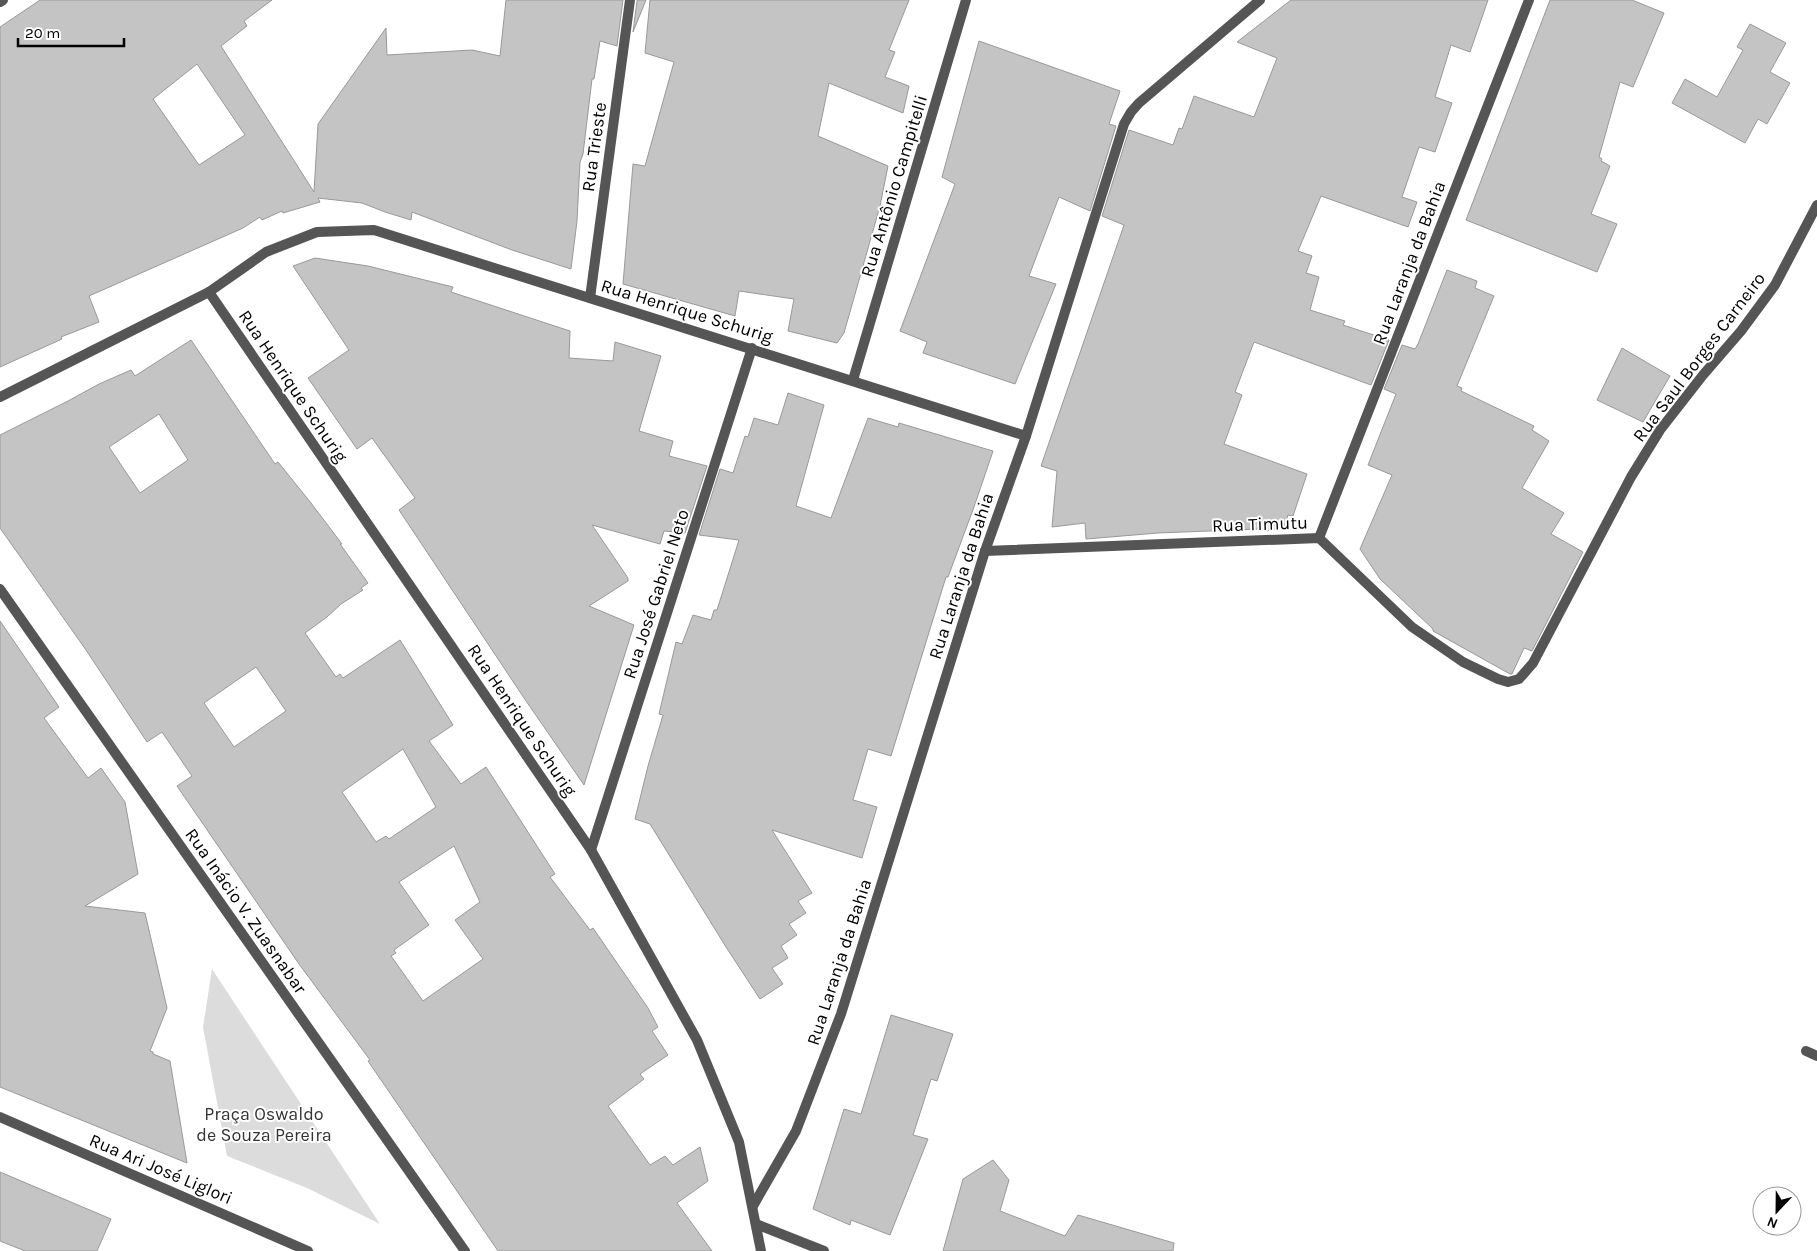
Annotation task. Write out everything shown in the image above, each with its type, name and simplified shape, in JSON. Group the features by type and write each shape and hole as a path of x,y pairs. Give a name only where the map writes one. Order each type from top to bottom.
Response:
{"street":[{"name":"Rua Trieste","path":"590,298 630,0"},
{"name":"Rua Antônio Campitelli","path":"853,380 966,0"},
{"name":"Rua Laranja da Bahia","path":"753,1206 796,1131 841,1014 985,551 1026,436 1124,124 1139,103 1260,0"},
{"name":"Rua Laranja da Bahia","path":"1319,538 1529,0"},
{"name":"Rua Saul Borges Carneiro","path":"1514,681 1525,673 1533,663 1627,485 1660,430 1703,375 1741,331 1775,285 1817,205"},
{"name":"Rua Henrique Schurig","path":"761,1251 739,1142 697,1040 591,850 209,292 266,252 317,232 374,230 1026,436"},
{"path":"0,397 209,292"},
{"name":"Rua José Gabriel Neto","path":"591,850 752,348"},
{"name":"Rua Timutu","path":"985,551 1319,538 1412,627 1463,662 1498,679 1508,682 1514,681"},
{"name":"Rua Inácio V. Zuasnabar","path":"0,589 465,1251"},
{"path":"1806,1050 1817,1056"},
{"name":"Rua Ari José Liglori","path":"0,1117 308,1251"},
{"path":"756,1224 824,1251"}],"green space":[{"name":"Praça Oswaldo de Souza Pereira","path":"212,969 380,1224 307,1188 227,1156 203,1027"}],"building":[{"path":"40,0 272,0 244,21 247,26 221,46 314,192 318,124 386,28 387,55 472,50 500,56 506,0 623,0 617,46 600,41 594,79 592,79 583,154 580,162 577,221 571,269 512,250 412,212 411,220 362,203 318,198 320,202 283,213 282,211 262,220 260,217 243,228 89,296 99,322 61,337 62,339 0,367 0,27","holes":["197,64 245,135 199,165 153,99"]},
{"path":"646,0 633,32 637,1"},
{"path":"650,0 909,0 889,50 895,52 885,77 909,86 903,113 829,83 818,136 888,166 880,206 844,333 837,343 788,331 794,299 739,291 735,316 623,284 633,164 645,166 674,62 645,53"},
{"path":"1291,0 1488,0 1470,52 1451,45 1435,97 1452,103 1435,152 1419,147 1402,197 1417,202 1408,227 1321,196 1298,251 1312,256 1306,273 1319,277 1310,310 1345,321 1343,325 1389,340 1371,385 1254,342 1235,392 1242,395 1224,444 1307,474 1293,516 1288,515 1284,527 1267,531 1260,529 1158,533 1086,539 1085,523 1052,527 1057,471 1041,466 1124,225 1102,216 1129,130 1173,145 1179,128 1182,129 1194,96 1254,117 1277,58 1237,42"},
{"path":"1550,0 1632,0 1664,13 1633,87 1620,82 1599,157 1602,159 1601,161 1610,166 1591,214 1617,224 1597,272 1466,220"},
{"path":"1750,24 1786,43 1770,72 1790,83 1767,124 1758,119 1745,143 1672,103 1685,79 1717,97 1743,50 1737,47"},
{"path":"979,41 1120,91 1109,124 1116,126 1090,211 1059,197 1029,276 1056,284 1015,384 923,353 927,342 900,331 955,184 942,177"},
{"path":"315,258 368,266 453,287 451,292 570,331 569,358 613,361 615,342 661,356 639,431 673,441 669,456 707,466 685,533 664,531 660,544 592,525 628,578 628,581 589,606 634,625 584,785 399,510 415,498 372,438 357,449 308,378 349,350 293,266"},
{"path":"1447,270 1477,281 1475,288 1494,296 1457,386 1462,388 1461,391 1534,426 1532,430 1549,441 1522,488 1564,513 1551,534 1583,552 1532,651 1524,648 1512,674 1433,631 1380,579 1360,549 1392,475 1368,465 1396,394 1384,389 1402,345 1415,349 1418,344"},
{"path":"191,340 275,464 278,462 311,503 368,583 361,588 363,590 341,604 305,633 336,677 340,674 343,678 400,640 453,725 429,741 461,784 486,767 555,874 550,877 590,930 593,928 648,1008 658,1027 652,1031 668,1055 640,1074 644,1079 608,1106 650,1165 665,1156 673,1165 700,1147 708,1181 677,1203 712,1251 498,1251 368,1061 370,1060 299,964 177,786 192,776 162,732 147,742 86,650 0,528 0,435 99,384 131,370 135,376","holes":["159,414 188,460 140,493 109,447","256,667 286,711 234,747 204,703","403,749 436,807 389,839 386,836 376,842 342,792","454,846 480,902 455,920 483,959 423,1001 391,956 396,953 394,950 429,925 399,882"]},
{"path":"1622,348 1670,376 1643,422 1597,400"},
{"path":"788,393 824,405 796,506 831,518 868,418 898,427 899,423 993,451 948,577 946,577 891,756 868,749 853,800 877,807 862,858 772,830 812,893 798,901 806,913 789,924 797,935 781,946 788,958 772,968 783,984 760,999 650,824 635,819 663,715 659,714 676,642 682,644 693,615 711,620 714,610 717,610 739,540 699,535 720,469 733,473 745,436 748,437 754,418 778,425"},
{"path":"0,621 59,707 44,718 88,778 101,768 125,802 138,874 85,906 145,913 167,1008 150,1051 170,1061 187,1163 0,1087"},
{"path":"891,1015 953,1034 937,1081 931,1079 913,1135 928,1139 890,1235 851,1220 850,1225 813,1209 844,1109 861,1114"},
{"path":"993,1160 1009,1180 1000,1211 1065,1236 1078,1215 1174,1243 1173,1251 943,1251 963,1179"},
{"path":"0,1172 111,1219 97,1251 25,1251 0,1241"}]}
